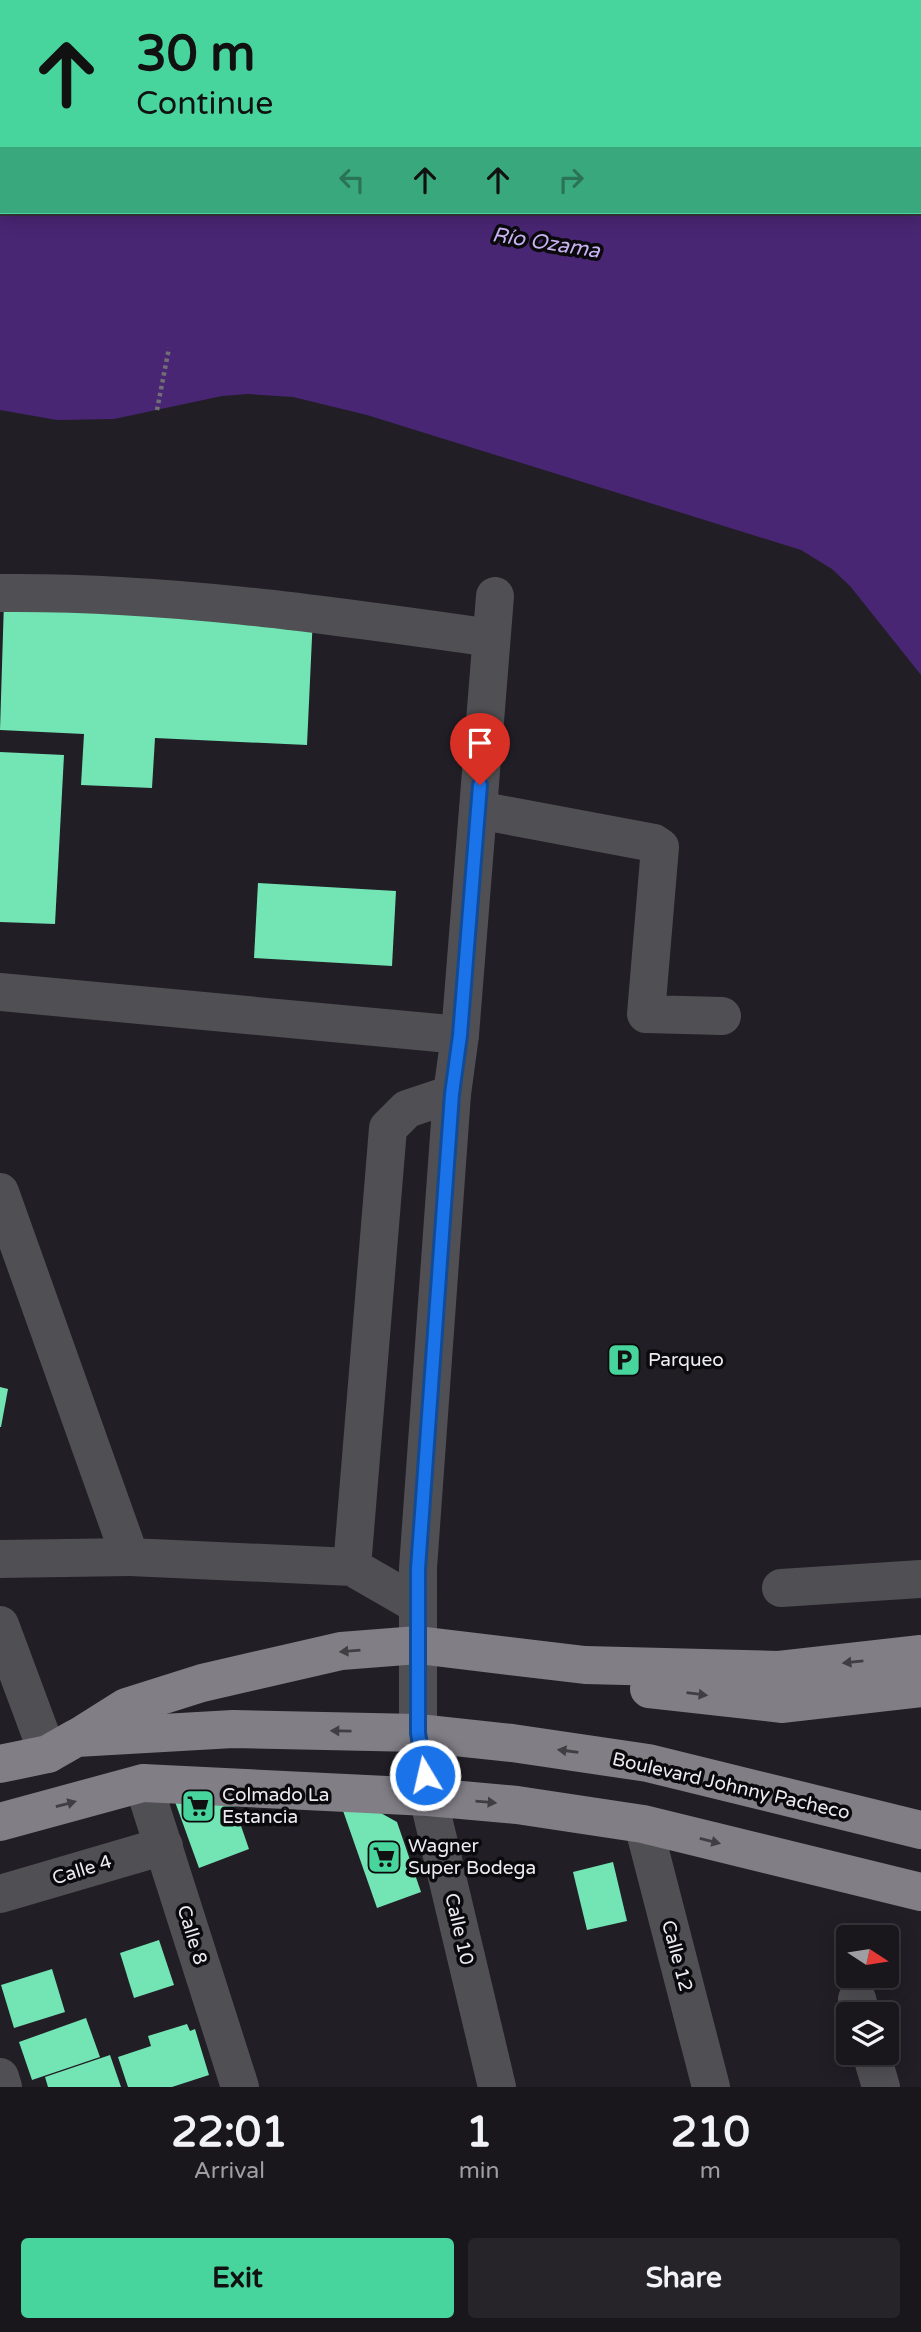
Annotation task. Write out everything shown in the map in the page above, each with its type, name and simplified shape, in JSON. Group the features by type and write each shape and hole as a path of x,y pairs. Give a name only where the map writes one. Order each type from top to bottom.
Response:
{"main road":[{"path":"62,1746 126,1707 202,1684 341,1651 418,1646 585,1665 779,1670 921,1654"},
{"path":"585,1665 638,1688 783,1704 921,1688"},
{"name":"Boulevard Johnny Pacheco","path":"0,1764 62,1746 233,1729 418,1733 512,1743 648,1763 921,1830"},
{"path":"0,1822 144,1783 428,1797 517,1805 643,1824 921,1892"}],"street":[{"path":"0,593 45,592 195,601 349,618 491,638"},
{"name":"Calle 10","path":"495,596 460,1035 452,1094 418,1569 418,1733 428,1797 497,2087"},
{"path":"478,810 660,847 646,1014 722,1016"},
{"path":"0,992 460,1035"},
{"path":"352,1567 388,1128 407,1109 452,1094"},
{"path":"0,1192 130,1557"},
{"path":"0,1559 130,1557 352,1567 418,1605"},
{"path":"781,1588 921,1578"},
{"path":"0,1625 62,1746"},
{"name":"Calle 8","path":"144,1783 240,2087"},
{"name":"Calle 12","path":"643,1824 711,2087"},
{"name":"Calle 4","path":"0,1894 163,1846"},
{"path":"875,2065 881,2087"},
{"path":"0,2077 3,2087"}],"path":[{"path":"157,410 169,348"}],"water":[{"name":"Río Ozama","path":"0,214 921,214 921,675 850,586 832,569 801,550 367,415 293,397 248,394 222,396 114,419 57,420 0,410"}],"building":[{"path":"4,601 313,616 307,745 155,738 152,788 81,785 84,734 0,730"},
{"path":"0,752 64,755 55,924 0,922"},
{"path":"258,883 396,891 392,966 254,958"},
{"path":"0,1387 8,1389 1,1427 0,1427"},
{"path":"174,1799 232,1800 249,1849 199,1868"},
{"name":"Wagner Super Bodega","path":"341,1805 370,1807 397,1822 421,1892 377,1908"},
{"path":"613,1862 627,1921 587,1930 573,1872"},
{"path":"159,1940 174,1985 134,1998 120,1953"},
{"path":"52,1969 65,2012 14,2028 1,1985"},
{"path":"86,2018 100,2057 32,2080 19,2042"},
{"path":"187,2024 190,2031 195,2029 209,2075 172,2087 128,2087 118,2057 151,2046 148,2036"},
{"path":"110,2055 121,2087 48,2087 45,2077"}],"place":[{"name":"Parqueo","path":"624,1360"},
{"name":"Colmado La Estancia","path":"198,1806"},
{"name":"Wagner Super Bodega","path":"384,1857"}],"route":[{"path":"425,1775 418,1733 418,1569 452,1094 460,1035 480,785"}]}
